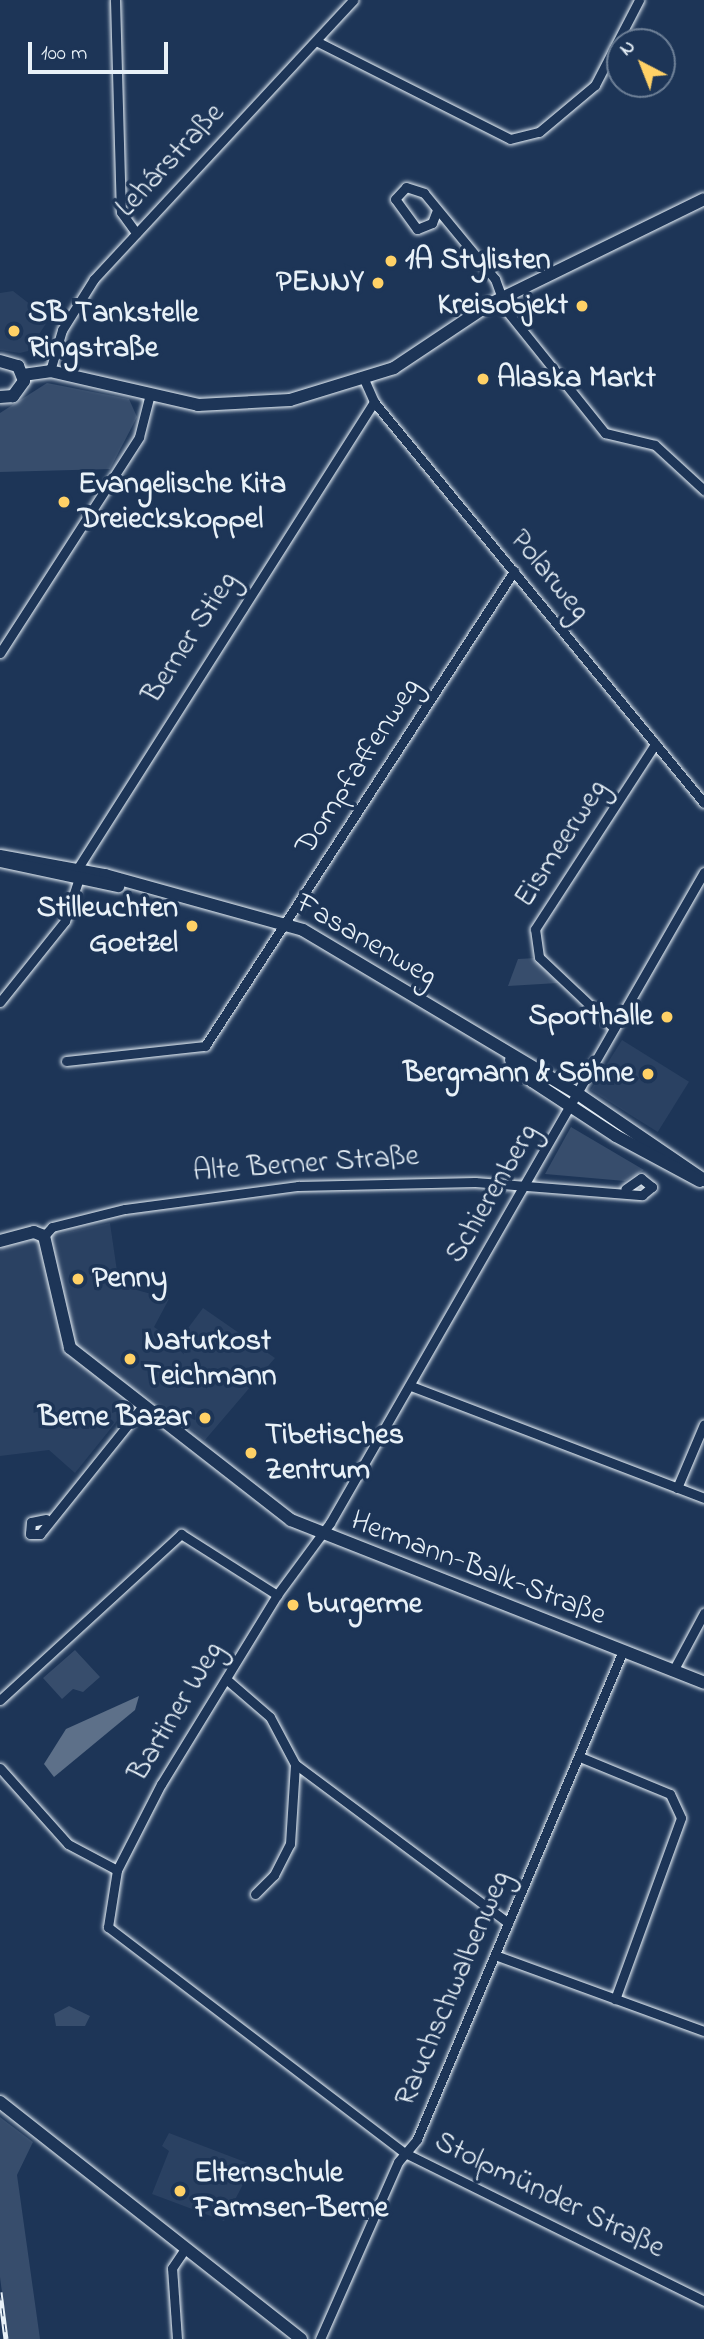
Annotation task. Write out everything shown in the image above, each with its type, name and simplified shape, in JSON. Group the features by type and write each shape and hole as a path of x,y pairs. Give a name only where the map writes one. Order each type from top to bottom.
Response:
{"street":[{"path":"115,0 121,212 136,233"},
{"name":"Lehárstraße","path":"50,372 72,311 136,233 354,0"},
{"path":"316,41 510,139 539,132 595,85 639,0"},
{"path":"437,210 432,223 417,229 395,199 400,190 415,187 437,210 495,279 502,299 605,433 655,445 703,486"},
{"path":"23,375 50,372 150,394 250,407 363,377 408,361 502,299 704,199"},
{"path":"0,361 13,363 23,375"},
{"path":"0,398 19,392 23,375"},
{"name":"Polarweg","path":"363,377 373,401 704,803"},
{"path":"0,653 139,437 150,394"},
{"name":"Berner Stieg","path":"0,1002 65,921 94,835 373,401"},
{"name":"Dompfaffenweg","path":"66,1061 205,1046 514,571"},
{"name":"Eismeerweg","path":"614,1028 539,957 534,929 655,744"},
{"path":"0,859 80,874"},
{"path":"0,859 64,876 80,874"},
{"name":"Schierenberg","path":"318,1535 411,1386 704,872"},
{"name":"Fasanenweg","path":"80,874 286,923 511,1059 578,1094 660,1156"},
{"name":"Fasanenweg","path":"511,1059 570,1107 660,1156"},
{"path":"660,1156 704,1181"},
{"name":"Alte Berner Straße","path":"0,1241 44,1236 52,1227 125,1209 229,1192 364,1182 625,1189"},
{"name":"Hermann-Balk-Straße","path":"44,1236 64,1338 143,1406 318,1535 704,1683"},
{"path":"411,1386 704,1498"},
{"path":"46,1519 80,1488 143,1406"},
{"path":"677,1489 704,1424"},
{"path":"0,1700 181,1534 277,1595"},
{"name":"Bartiner Weg","path":"108,1927 117,1870 226,1678 318,1535"},
{"path":"673,1671 704,1613"},
{"name":"Rauchschwalbenweg","path":"320,2339 405,2153 417,2139 622,1653"},
{"path":"226,1678 270,1717 295,1764 508,1923"},
{"path":"580,1757 670,1794 681,1818 615,1999"},
{"path":"255,1894 274,1875 290,1844 295,1764"},
{"path":"0,1768 76,1851 117,1870"},
{"name":"Stolpmünder Straße","path":"108,1927 405,2153 704,2301"},
{"path":"495,1955 704,2031"},
{"path":"0,2102 301,2339"},
{"path":"177,2339 172,2268 185,2249"}],"shaded area":[{"path":"13,291 49,319 28,351 20,353 0,350 0,293"},
{"path":"47,383 129,399 137,417 110,469 0,472 0,413"},
{"path":"536,958 558,983 508,986 518,959"},
{"path":"622,1040 689,1082 658,1132 591,1090"},
{"path":"571,1127 644,1170 625,1181 545,1174"},
{"path":"110,1223 119,1285 169,1299 154,1327 177,1343 203,1308 275,1358 205,1440 141,1391 75,1473 49,1450 0,1456 0,1247"},
{"path":"75,1650 100,1677 83,1692 73,1689 62,1699 43,1678"},
{"path":"139,1696 135,1710 54,1777 44,1764 66,1729"},
{"path":"69,2006 90,2016 85,2026 56,2026 54,2014"},
{"path":"0,2117 33,2142 17,2175 40,2339 8,2339 0,2277"},
{"path":"169,2133 253,2165 224,2221 152,2194 169,2151 162,2146"}],"railway":[{"path":"0,2292 6,2339"}],"place":[{"name":"1A Stylisten","path":"391,261"},
{"name":"PENNY","path":"378,283"},
{"name":"Kreisobjekt","path":"582,306"},
{"name":"SB Tankstelle Ringstraße","path":"14,331"},
{"name":"Alaska Markt","path":"483,379"},
{"name":"Evangelische Kita Dreieckskoppel","path":"64,502"},
{"name":"Stilleuchten Goetzel","path":"192,926"},
{"name":"Sporthalle","path":"667,1017"},
{"name":"Bergmann & Söhne","path":"648,1074"},
{"name":"Penny","path":"78,1279"},
{"name":"Naturkost Teichmann","path":"130,1359"},
{"name":"Berne Bazar","path":"205,1418"},
{"name":"Tibetisches Zentrum","path":"251,1453"},
{"name":"burgerme","path":"293,1605"},
{"name":"Elternschule Farmsen-Berne","path":"180,2191"}]}
